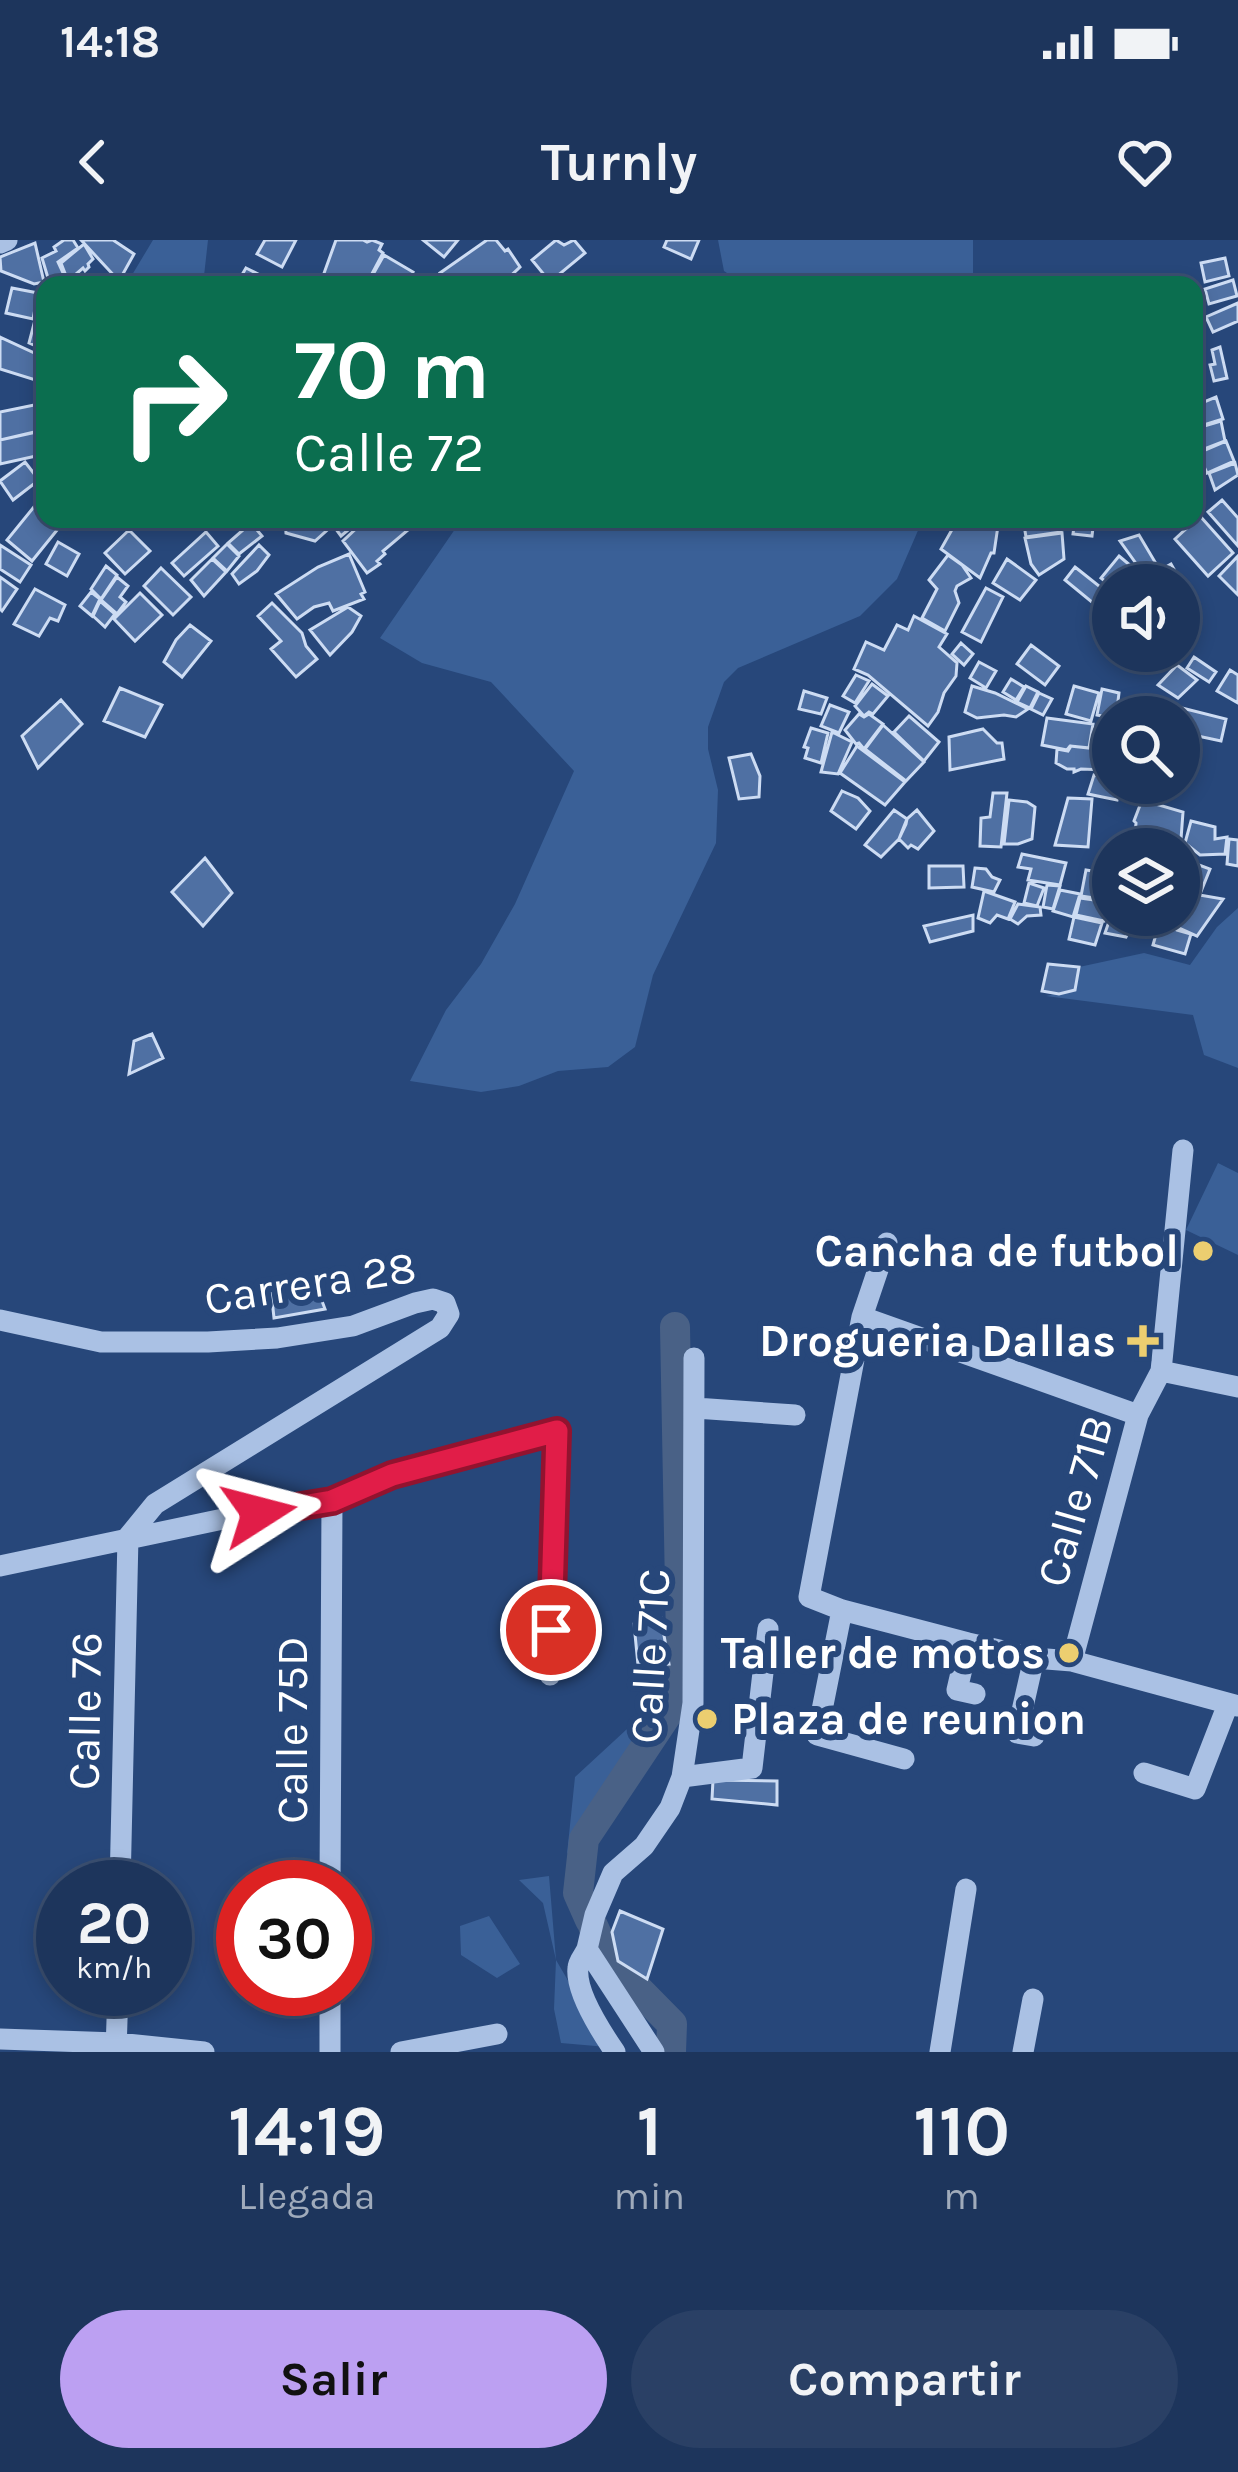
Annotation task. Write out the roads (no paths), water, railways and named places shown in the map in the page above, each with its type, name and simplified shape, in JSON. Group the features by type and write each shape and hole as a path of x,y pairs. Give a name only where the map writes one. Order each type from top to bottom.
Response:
{"street":[{"name":"Calle 71B","path":"1072,1661 1138,1414 1161,1371 1183,1150"},
{"path":"887,1243 862,1316 809,1597 968,1643 1072,1661 1233,1705 1195,1789 1144,1773"},
{"name":"Carrera 28","path":"0,1320 101,1342 208,1342 277,1338 352,1326 415,1303 433,1299 445,1303 449,1313 440,1328 155,1504 128,1537"},
{"path":"862,1316 1138,1414"},
{"name":"Calle 71C","path":"586,1949 613,1873 644,1846 670,1808 682,1778 693,1703 694,1358"},
{"path":"1161,1371 1238,1387"},
{"path":"695,1408 795,1415"},
{"path":"0,1566 128,1537 332,1501 392,1475 557,1431 550,1675"},
{"name":"Calle 75D","path":"330,1860 332,1501"},
{"name":"Calle 76","path":"121,1860 128,1537"},
{"path":"842,1610 817,1735 904,1759"},
{"path":"682,1778 752,1768 767,1628"},
{"path":"968,1643 957,1690 975,1694"},
{"path":"1034,1658 1017,1733 1034,1736"},
{"path":"940,2052 966,1889"},
{"path":"586,1949 578,1968 580,1981 590,2012 615,2052"},
{"path":"586,1949 654,2052"},
{"path":"1023,2052 1033,2000"},
{"path":"117,2048 118,2016"},
{"path":"329,2052 330,2016"},
{"path":"400,2052 497,2034"},
{"path":"0,2039 204,2052"}],"waterway":[{"path":"590,1920 578,1893 584,1839 682,1692 675,1327"},
{"path":"593,1926 608,1959 672,2024 671,2052"}],"place":[{"name":"Cancha de futbol","path":"1203,1251"},
{"name":"Drogueria Dallas","path":"1143,1341"},
{"name":"Taller de motos","path":"1069,1653"},
{"name":"Plaza de reunion","path":"707,1719"}]}
